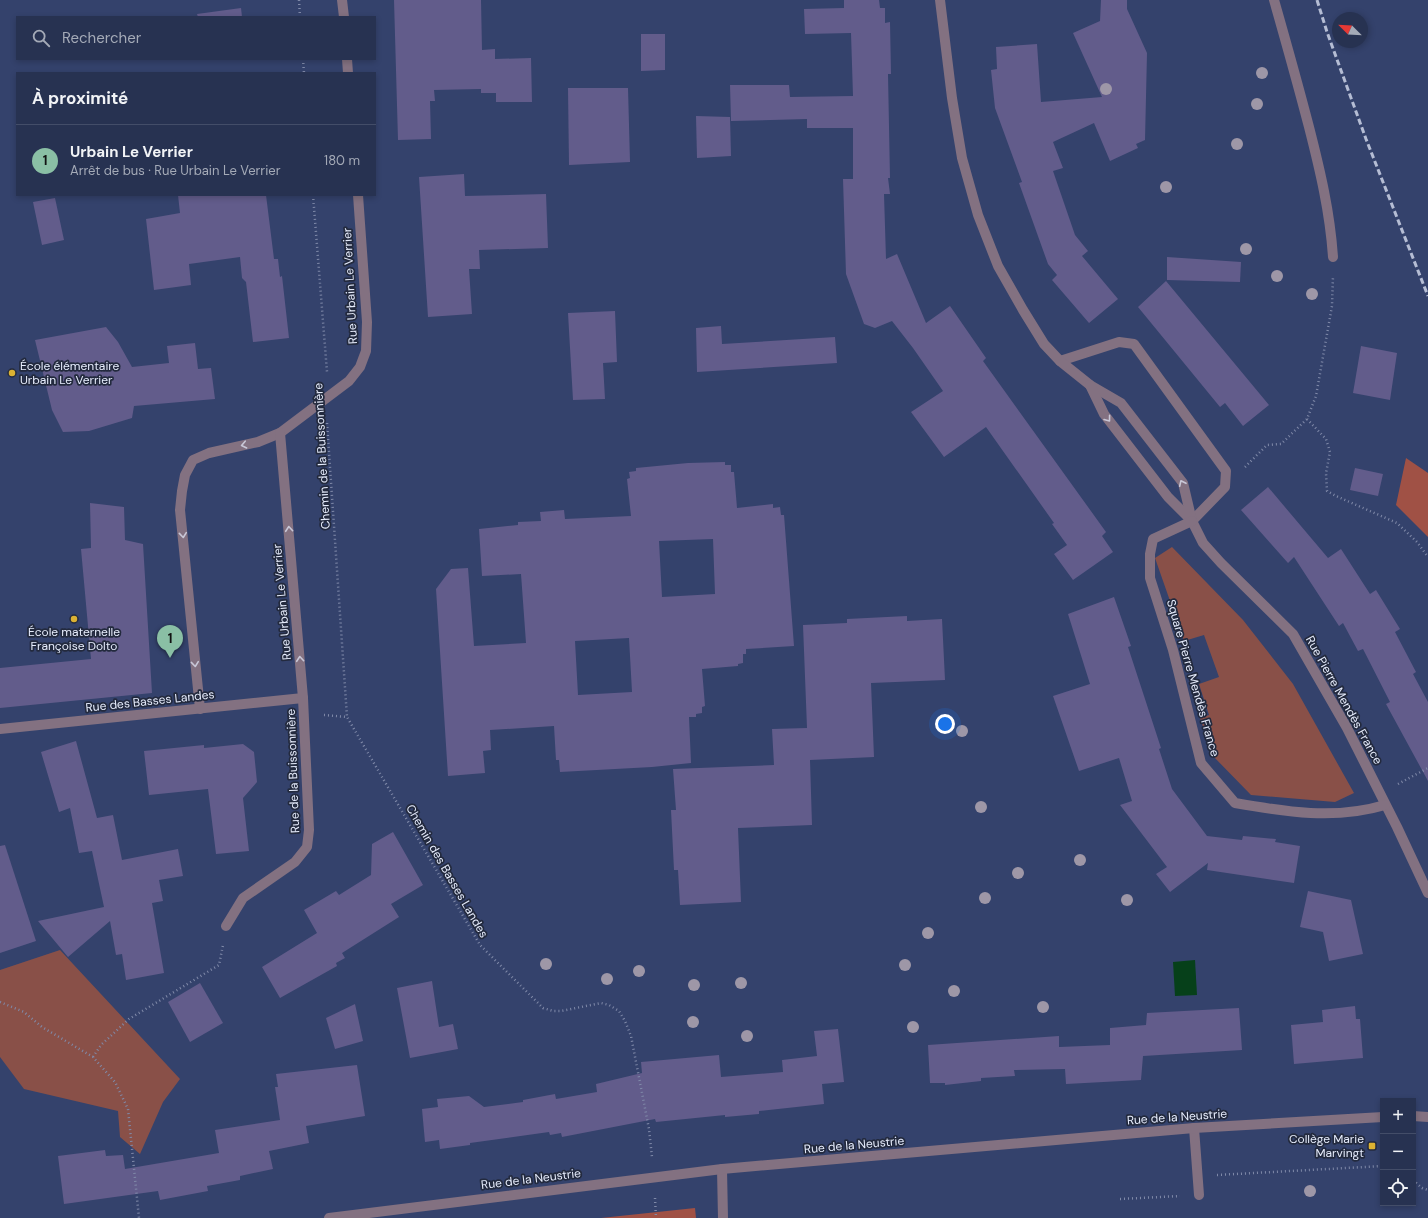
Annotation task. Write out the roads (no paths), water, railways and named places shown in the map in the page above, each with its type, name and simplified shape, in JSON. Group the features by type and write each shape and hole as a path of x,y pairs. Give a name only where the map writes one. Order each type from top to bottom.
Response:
{"street":[{"path":"342,0 344,16"},
{"name":"Rue Pierre Mendès France","path":"940,0 952,98 962,158 978,215 998,266 1044,344 1060,361 1090,385 1121,403 1183,483 1192,521 1203,542 1221,563 1292,634 1347,728 1428,893"},
{"path":"1274,0 1296,77 1324,186 1331,230 1333,257"},
{"path":"347,60 348,72"},
{"name":"Rue Urbain Le Verrier","path":"200,709 180,510 185,475 193,460 209,453 258,442 280,433 349,381 360,367 366,351 367,315 358,196"},
{"path":"1060,361 1119,342 1134,344 1226,471 1225,487 1192,521"},
{"name":"Rue Pierre Mendès France","path":"1090,385 1104,414 1168,497 1192,521"},
{"name":"Rue Urbain Le Verrier","path":"280,433 303,698"},
{"name":"Square Pierre Mendès France","path":"1192,521 1154,539 1150,554 1150,578 1173,650 1202,763 1236,803 1288,812 1336,814 1370,810 1385,805"},
{"name":"Rue des Basses Landes","path":"0,729 303,698"},
{"name":"Rue de la Buissonnière","path":"226,926 243,898 295,862 307,847 309,830 303,698"},
{"path":"1416,1116 1428,1117"},
{"name":"Rue de la Neustrie","path":"328,1218 722,1169 1194,1128 1380,1117"},
{"path":"1194,1128 1199,1195"},
{"path":"722,1169 723,1218"}],"railway":[{"path":"1317,0 1327,32 1366,139 1428,296"}],"place":[{"name":"École élémentaire Urbain Le Verrier","path":"12,373"},
{"name":"École maternelle Françoise Dolto","path":"74,619"},
{"name":"Urbain Le Verrier","path":"170,658"},
{"name":"Collège Marie Marvingt","path":"1372,1146"}]}
